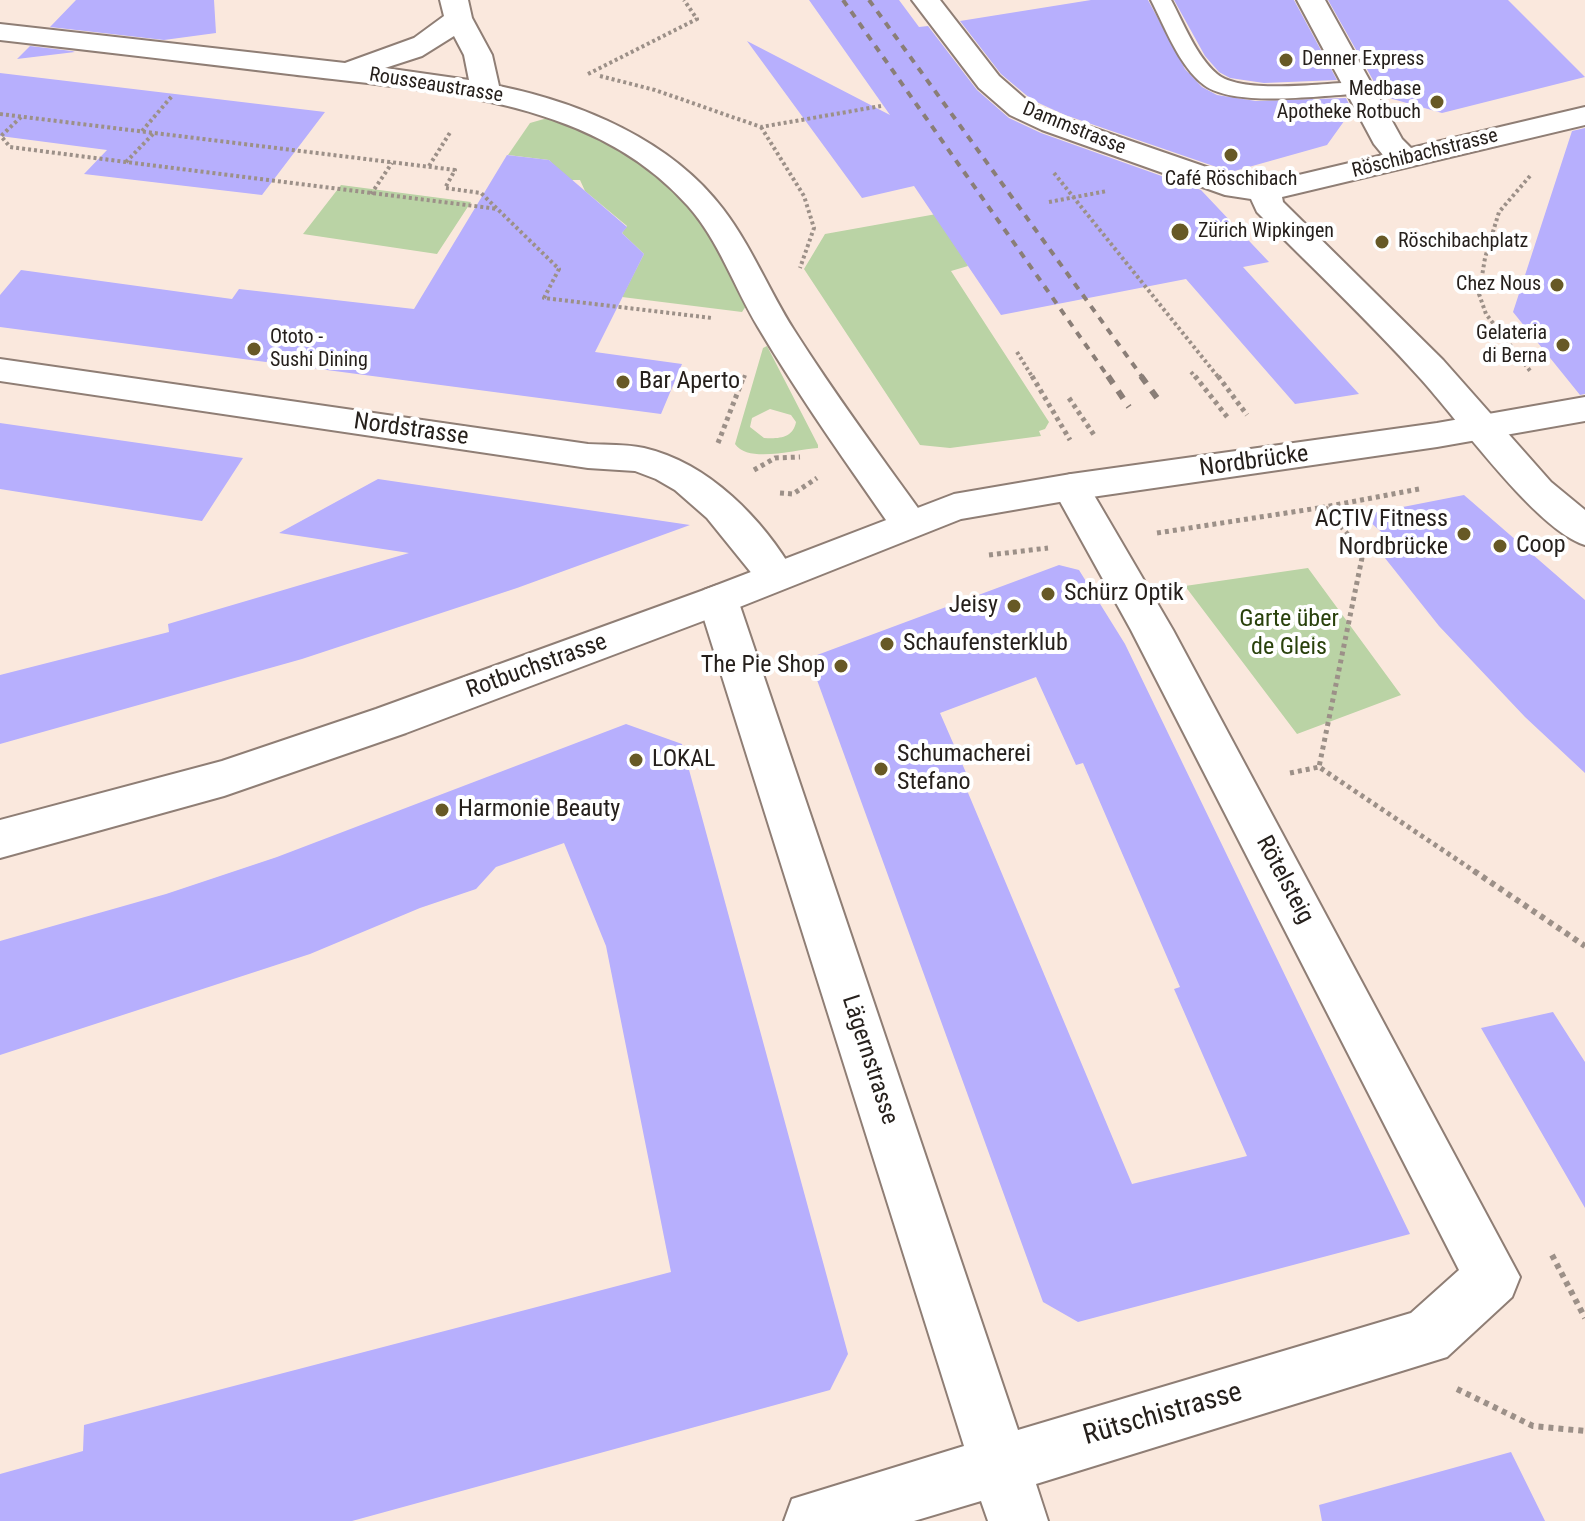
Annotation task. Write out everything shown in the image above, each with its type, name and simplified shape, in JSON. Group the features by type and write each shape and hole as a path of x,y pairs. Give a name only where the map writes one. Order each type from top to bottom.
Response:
{"street":[{"name":"Dammstrasse","path":"926,0 997,91 1020,109 1069,130 1236,188 1265,192"},
{"path":"1311,0 1389,144 1405,159"},
{"path":"338,72 388,59 442,35 456,9"},
{"path":"456,9 478,55 485,90"},
{"name":"Rousseaustrasse","path":"0,32 485,90 534,103 596,127 649,157 688,188 718,227 776,328 909,524"},
{"name":"Röschibachstrasse","path":"1265,192 1585,116"},
{"path":"1265,192 1268,205 1431,368 1538,491 1585,531"},
{"name":"Nordstrasse","path":"0,370 588,456 647,461 685,476 715,501 776,576"},
{"path":"1484,428 1585,409"},
{"name":"Nordbrücke","path":"1072,465 1437,435 1484,428"},
{"name":"Rotbuchstrasse","path":"0,839 224,778 718,600 909,524 1072,465"},
{"name":"Rötelsteig","path":"1072,465 1152,630 1492,1277"},
{"name":"Lägernstrasse","path":"718,600 1018,1521"},
{"name":"Rütschistrasse","path":"814,1521 1427,1337 1492,1277"}],"lane":[{"path":"1161,0 1211,81 1233,90 1249,91 1358,88"}],"path":[{"path":"588,74 697,19 684,0"},
{"path":"576,72 655,90 761,127 881,106"},
{"path":"0,114 455,170 445,188 481,193 559,269 544,298 718,318"},
{"path":"21,117 1,136 10,147 499,209"},
{"path":"761,127 804,196 814,228 807,255 797,272"},
{"path":"1069,130 1040,155 1224,384"},
{"path":"126,162 153,133"},
{"path":"371,194 392,163"},
{"path":"1532,373 1486,314 1479,294 1485,258 1499,212 1539,165"},
{"path":"1049,202 1118,189"},
{"path":"1017,352 1072,465"},
{"path":"1191,372 1229,419"},
{"path":"713,457 745,373"},
{"path":"1069,398 1097,439"},
{"path":"750,473 762,462 781,456 813,461"},
{"path":"778,493 793,494 814,482 821,473"},
{"path":"1319,767 1363,553 1325,507 1387,495"},
{"path":"1289,773 1319,767 1585,946"},
{"path":"1452,1388 1533,1426 1585,1431"}],"green space":[{"path":"551,117 635,159 679,194 716,247 746,306 742,312 622,297 644,254 622,233 627,226 585,191 580,180 568,180 549,160 508,155 530,123"},
{"path":"341,185 471,202 437,254 303,234"},
{"path":"942,213 968,266 951,271 1049,422 1045,429 1039,431 1041,436 950,448 920,445 804,269 825,234"},
{"path":"767,346 818,448 762,454 742,450 735,444 763,348","holes":["770,409 791,415 796,422 792,431 784,436 764,438 750,427 752,418"]},
{"name":"Garte über de Gleis","path":"1308,568 1401,695 1297,734 1185,586"}],"building":[{"path":"76,0 214,0 216,33 164,40 50,27"},
{"path":"809,0 899,0 919,27 928,26 977,90 1009,118 1041,133 1201,190 1269,262 1243,267 1359,394 1295,404 1186,279 1001,315 914,186 862,198 747,41 890,115"},
{"path":"1091,0 1148,0 1185,69 1202,87 1217,95 1256,101 1346,98 1352,110 1327,145 1231,172 1065,115 1032,100 1001,74 960,21"},
{"path":"1174,0 1294,0 1337,80 1264,83 1230,78 1219,72 1205,56"},
{"path":"1328,0 1508,0 1585,77 1442,113 1382,96"},
{"path":"30,46 72,51 75,52 17,59"},
{"path":"0,73 325,112 262,195 84,174 107,150 0,136"},
{"path":"1585,128 1585,394 1580,395 1513,312 1572,131"},
{"path":"507,155 549,160 627,227 622,233 644,254 595,352 682,364 661,414 0,327 0,295 21,270 232,299 239,289 414,309"},
{"path":"0,423 243,458 202,521 0,489"},
{"path":"378,479 690,525 517,588 302,659 0,744 0,675 169,632 168,624 409,553 279,533"},
{"path":"1464,495 1585,600 1585,773 1525,717 1439,626 1373,543 1386,536 1362,515"},
{"path":"1059,565 1079,570 1125,644 1410,1234 1078,1322 1043,1302 809,658","holes":["1036,677 1076,765 1083,763 1180,987 1174,989 1247,1156 1132,1184 961,776 967,775 940,713"]},
{"path":"626,724 682,744 848,1354 830,1390 352,1521 0,1521 0,1474 83,1451 84,1425 671,1272 606,946 564,843 496,867 476,889 420,908 310,954 0,1055 0,941 166,894 277,857"},
{"path":"1553,1012 1585,1062 1585,1208 1481,1028"},
{"path":"1511,1452 1545,1521 1322,1521 1319,1505"}],"railway":[{"path":"843,0 1109,378"},
{"path":"869,0 1143,378"},
{"path":"1108,376 1129,407"},
{"path":"1141,376 1157,398"}],"place":[{"name":"Denner Express","path":"1286,60"},
{"name":"Medbase Apotheke Rotbuch","path":"1437,102"},
{"name":"Café Röschibach","path":"1231,155"},
{"name":"Zürich Wipkingen","path":"1180,232"},
{"name":"Röschibachplatz","path":"1382,242"},
{"name":"Chez Nous","path":"1557,285"},
{"name":"Gelateria di Berna","path":"1563,345"},
{"name":"Ototo - Sushi Dining","path":"254,349"},
{"name":"Bar Aperto","path":"623,382"},
{"name":"ACTIV Fitness Nordbrücke","path":"1464,534"},
{"name":"Coop","path":"1500,546"},
{"name":"Schürz Optik","path":"1048,594"},
{"name":"Jeisy","path":"1014,606"},
{"name":"Schaufensterklub","path":"887,644"},
{"name":"The Pie Shop","path":"841,666"},
{"name":"LOKAL","path":"636,760"},
{"name":"Schumacherei Stefano","path":"881,769"},
{"name":"Harmonie Beauty","path":"442,810"}]}
